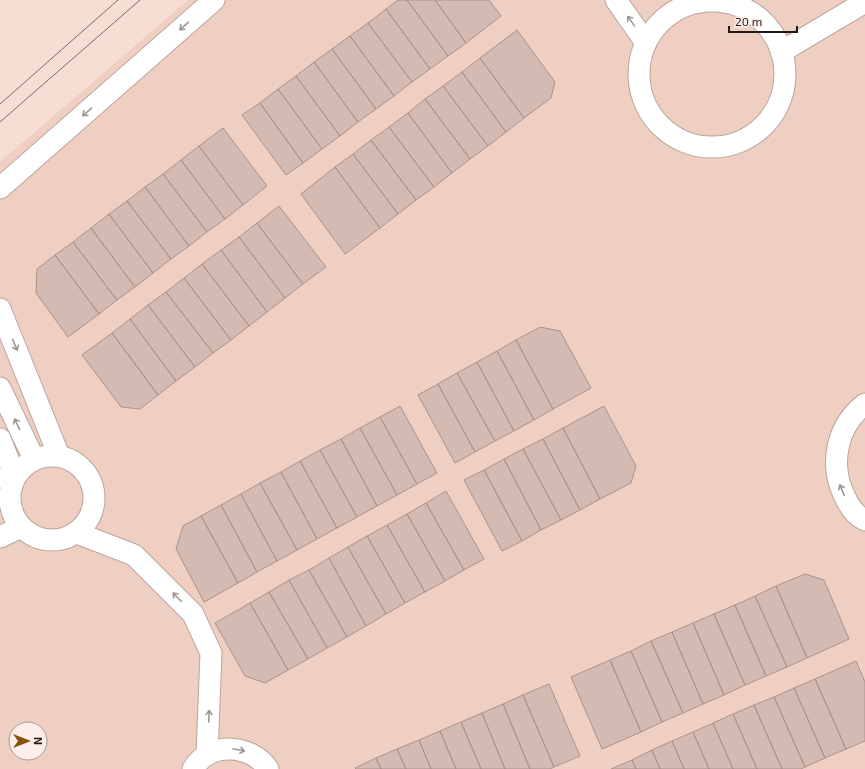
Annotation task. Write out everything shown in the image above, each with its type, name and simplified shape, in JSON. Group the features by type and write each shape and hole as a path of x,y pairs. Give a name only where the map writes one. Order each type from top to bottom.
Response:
{"street":[{"path":"0,188 214,0"},
{"path":"616,0 646,42"},
{"path":"710,0 752,4 768,26 781,52 785,66 782,95 776,109 768,121 746,140 732,145 703,148 689,144 664,130 652,117 647,107 640,85 639,70 646,42 672,5 710,0"},
{"path":"781,52 865,2"},
{"path":"0,309 59,456"},
{"path":"0,388 34,459"},
{"path":"865,404 848,422 840,437 836,453 836,470 840,488 849,504 865,520"},
{"path":"0,439 10,489 9,503 13,516 21,527 30,535 42,540 60,540 77,533 91,516 94,506 92,485 82,468 72,460 59,456 46,456 34,459 8,478"},
{"path":"0,537 21,527"},
{"path":"77,533 134,555 194,614 211,653 200,762"},
{"path":"200,762 218,750 241,750 254,755 265,763 268,769"}],"shaded area":[{"path":"188,0 865,0 865,769 0,769 0,162"}],"building":[{"path":"398,0 407,0 448,56 430,69 386,9"},
{"path":"407,0 435,0 466,43 448,56"},
{"path":"435,0 489,0 501,16 466,43"},
{"path":"386,9 430,69 412,82 368,23"},
{"path":"368,23 412,82 394,96 350,36"},
{"path":"517,30 555,82 551,98 524,118 480,58"},
{"path":"350,36 394,96 376,109 332,49"},
{"path":"332,49 376,109 358,122 314,62"},
{"path":"480,58 524,118 506,132 462,72"},
{"path":"314,62 358,122 340,136 296,76"},
{"path":"462,72 506,132 488,146 443,86"},
{"path":"296,76 340,136 322,149 278,89"},
{"path":"443,86 488,146 470,159 425,99"},
{"path":"278,89 322,149 303,163 260,103"},
{"path":"425,99 470,159 452,173 408,113"},
{"path":"260,103 303,163 286,175 242,115"},
{"path":"408,113 452,173 434,187 389,127"},
{"path":"389,127 434,187 416,200 371,140"},
{"path":"223,128 267,186 243,205 199,146"},
{"path":"371,140 416,200 398,214 353,154"},
{"path":"199,146 243,205 225,219 181,160"},
{"path":"353,154 398,214 380,228 335,167"},
{"path":"181,160 225,219 207,232 163,174"},
{"path":"335,167 380,228 345,254 301,194"},
{"path":"163,174 207,232 189,246 145,187"},
{"path":"145,187 189,246 171,259 127,201"},
{"path":"127,201 171,259 153,273 109,214"},
{"path":"279,206 326,267 303,284 257,223"},
{"path":"109,214 153,273 135,287 91,228"},
{"path":"257,223 303,284 285,298 239,237"},
{"path":"91,228 135,287 117,300 73,242"},
{"path":"239,237 285,298 267,312 221,250"},
{"path":"73,242 117,300 99,314 55,255"},
{"path":"221,250 267,312 249,326 202,264"},
{"path":"55,255 99,314 68,337 36,293 37,269"},
{"path":"202,264 249,326 231,340 184,278"},
{"path":"184,278 231,340 213,353 166,292"},
{"path":"166,292 213,353 195,367 148,305"},
{"path":"148,305 195,367 176,381 130,319"},
{"path":"130,319 176,381 158,395 112,333"},
{"path":"540,327 560,331 591,388 553,409 516,340"},
{"path":"112,333 158,395 140,409 121,407 82,355"},
{"path":"516,340 553,409 534,420 497,351"},
{"path":"497,351 534,420 514,431 477,362"},
{"path":"477,362 514,431 495,441 457,373"},
{"path":"457,373 495,441 475,452 438,384"},
{"path":"438,384 475,452 455,463 418,395"},
{"path":"400,406 437,473 417,484 380,417"},
{"path":"604,406 636,466 631,483 600,499 563,428"},
{"path":"380,417 417,484 397,495 360,428"},
{"path":"360,428 397,495 377,506 341,439"},
{"path":"563,428 600,499 580,510 543,439"},
{"path":"341,439 377,506 357,517 320,450"},
{"path":"543,439 580,510 561,520 523,449"},
{"path":"523,449 561,520 541,530 504,459"},
{"path":"320,450 357,517 337,528 300,461"},
{"path":"504,459 541,530 522,541 484,470"},
{"path":"300,461 337,528 317,539 281,472"},
{"path":"484,470 522,541 502,551 464,480"},
{"path":"281,472 317,539 297,550 260,483"},
{"path":"260,483 297,550 277,561 241,494"},
{"path":"446,491 484,559 464,570 426,503"},
{"path":"241,494 277,561 257,572 221,505"},
{"path":"426,503 464,570 445,581 407,514"},
{"path":"221,505 257,572 238,583 201,516"},
{"path":"407,514 445,581 425,592 387,525"},
{"path":"201,516 238,583 204,602 176,549 183,526"},
{"path":"387,525 425,592 405,603 367,536"},
{"path":"367,536 405,603 386,614 348,547"},
{"path":"348,547 386,614 366,626 329,558"},
{"path":"329,558 366,626 347,637 309,570"},
{"path":"309,570 347,637 327,648 289,580"},
{"path":"805,574 824,580 849,639 807,658 776,586"},
{"path":"289,580 327,648 308,659 269,592"},
{"path":"776,586 807,658 787,667 755,596"},
{"path":"269,592 308,659 288,670 250,603"},
{"path":"755,596 787,667 766,676 735,605"},
{"path":"250,603 288,670 265,683 245,676 215,623"},
{"path":"735,605 766,676 745,685 714,614"},
{"path":"714,614 745,685 724,695 693,623"},
{"path":"693,623 724,695 703,704 672,632"},
{"path":"672,632 703,704 683,713 651,641"},
{"path":"651,641 683,713 662,722 631,651"},
{"path":"631,651 662,722 641,732 610,660"},
{"path":"610,660 641,732 602,749 571,677"},
{"path":"856,661 865,682 865,741 846,749 815,679"},
{"path":"815,679 846,749 825,758 794,688"},
{"path":"549,684 580,756 554,767 523,695"},
{"path":"794,688 825,758 805,767 774,697"},
{"path":"523,695 554,767 550,769 530,769 503,704"},
{"path":"774,697 805,767 801,769 782,769 754,705"},
{"path":"503,704 530,769 505,769 482,713"},
{"path":"754,705 782,769 757,769 733,714"},
{"path":"482,713 505,769 481,769 461,722"},
{"path":"733,714 757,769 733,769 713,723"},
{"path":"461,722 481,769 456,769 440,731"},
{"path":"713,723 733,769 709,769 693,732"},
{"path":"440,731 456,769 431,769 419,740"},
{"path":"693,732 709,769 684,769 672,741"},
{"path":"419,740 431,769 406,769 397,749"},
{"path":"672,741 684,769 660,769 652,750"},
{"path":"397,749 406,769 381,769 376,758"},
{"path":"652,750 660,769 636,769 632,760"},
{"path":"376,758 381,769 355,768"},
{"path":"632,760 636,769 611,769"}],"tram line":[{"path":"0,104 118,0"},
{"path":"0,122 140,0"}]}
